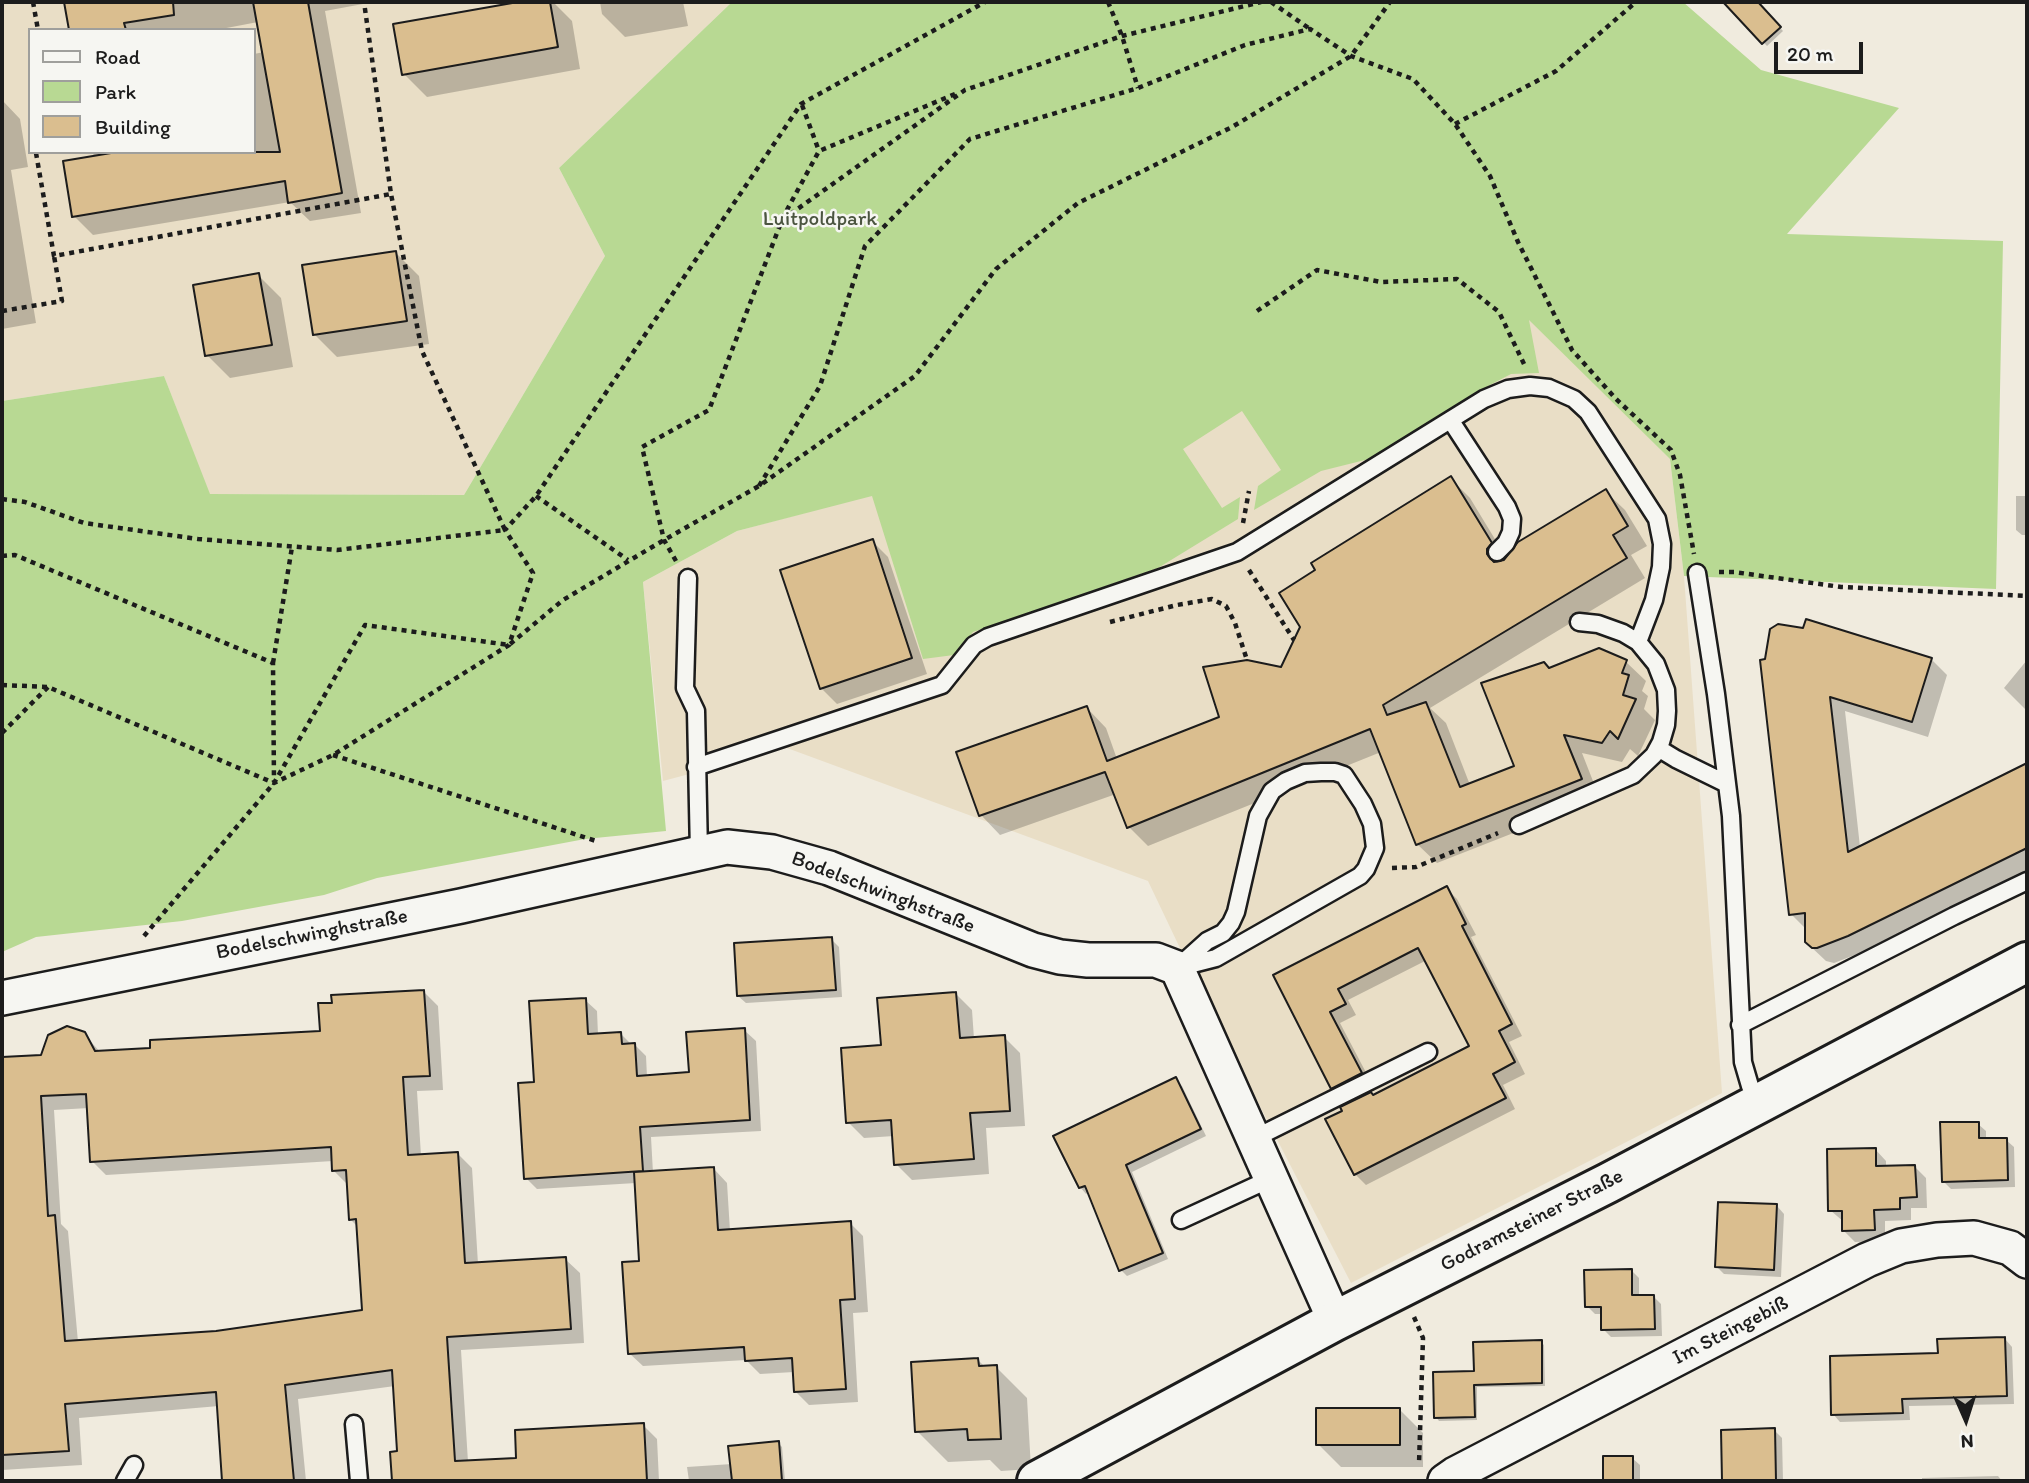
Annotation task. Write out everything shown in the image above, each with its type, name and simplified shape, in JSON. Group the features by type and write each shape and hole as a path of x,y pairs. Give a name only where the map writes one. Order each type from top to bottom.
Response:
{"street":[{"name":"Bodelschwinghstraße","path":"2,998 461,906 713,850 772,852 829,868 1034,950 1079,959 1164,962 1177,968"},
{"name":"Godramsteiner Straße","path":"1037,1481 1335,1321 2027,962"},
{"path":"1177,968 1335,1321"},
{"name":"Im Steingebiß","path":"1432,1476 1455,1474 1867,1260 1900,1246 1974,1238 2010,1248 2027,1261"}],"lane":[{"path":"696,767 942,685 974,645 988,637 1237,552 1484,399 1508,388 1549,388 1573,399 1588,412 1657,519 1662,544 1661,567 1654,600 1638,642"},
{"path":"1451,421 1512,519 1511,532 1506,543 1497,552"},
{"path":"1698,573 1727,784 1740,1025 1746,1074 1761,1102"},
{"path":"688,578 685,688 696,711 696,767 713,850"},
{"path":"1519,825 1633,775 1654,755 1666,725 1665,690 1656,664 1638,642 1598,624 1579,622"},
{"path":"1658,748 1676,760 1727,784"},
{"path":"1335,772 1344,775 1353,786 1372,824 1375,848 1360,876 1216,958 1177,968 1207,941 1223,933 1231,923 1236,912 1258,816 1272,791 1286,781 1305,774 1335,772"},
{"path":"1740,1025 2027,881"},
{"path":"1236,912 1243,925 1265,931"},
{"path":"1253,1139 1427,1052"},
{"path":"1181,1220 1270,1179"},
{"path":"354,1423 359,1481"},
{"path":"125,1481 134,1465"}],"path":[{"path":"33,2 38,28"},
{"path":"364,2 391,194 422,351 505,530 533,573 509,645"},
{"path":"2,499 25,502 84,523 198,539 337,550 505,530 536,496 802,104 985,2"},
{"path":"1108,2 1138,88"},
{"path":"664,540 642,447 709,410 782,220 818,151 965,90 1122,36 1261,2"},
{"path":"1271,2 1351,56 1413,79 1455,124 1490,176 1518,242 1572,350 1616,399 1671,450 1680,475 1698,573 1734,572 1841,587 2027,596"},
{"path":"2,685 48,687 274,783 333,755 509,645 563,600 759,486 915,376 996,269 1078,203 1232,127 1351,56 1390,2"},
{"path":"1455,124 1556,71 1636,2"},
{"path":"759,486 820,386 865,246 971,139 1138,88 1245,45 1310,29"},
{"path":"782,220 965,90"},
{"path":"802,104 818,151"},
{"path":"2,311 62,302 36,154"},
{"path":"54,256 391,194"},
{"path":"1257,311 1317,270 1381,282 1457,279 1499,312 1522,357 1530,386"},
{"path":"536,496 628,560"},
{"path":"274,783 273,663 292,547"},
{"path":"2,556 15,555 273,663"},
{"path":"1106,623 1212,599 1226,606 1235,623 1247,660"},
{"path":"109,976 201,872 274,783 365,625 509,645"},
{"path":"2,733 48,687"},
{"path":"333,755 605,844"},
{"path":"1369,863 1394,868 1416,867 1519,825"},
{"path":"1401,1288 1423,1338 1432,1476"}],"shaded area":[{"path":"2,2 732,2 559,168 605,256 464,495 209,494 164,376 2,401"},
{"path":"1528,318 1670,459 1684,576 1722,1093 1351,1283 1199,988 1148,881 787,748 663,781 643,582 737,531"}],"green space":[{"name":"Luitpoldpark","path":"732,2 1683,2 1761,70 1899,108 1787,234 2003,241 1996,589 1684,576 1670,459 1529,320 1539,373 1511,374 1369,459 1321,471 1254,510 1258,486 1281,470 1242,411 1183,449 1222,508 1240,497 1238,519 1158,568 973,632 954,655 923,659 872,496 737,531 643,582 666,831 585,839 377,878 324,895 182,921 36,937 2,952 2,401 164,376 210,494 464,495 605,256 559,168"}],"building":[{"path":"64,2 173,2 174,15 124,23 125,28 69,28"},
{"path":"253,2 308,2 342,193 288,203 285,181 72,217 63,161 105,154 280,152"},
{"path":"518,2 550,2 558,47 402,75 393,24"},
{"path":"1723,2 1758,2 1781,27 1762,44"},
{"path":"396,251 407,321 313,335 302,265"},
{"path":"259,273 272,345 205,356 193,285"},
{"path":"1451,476 1492,543 1487,554 1494,562 1504,560 1518,542 1606,489 1628,526 1613,535 1627,558 1383,705 1387,715 1426,702 1460,787 1514,766 1481,683 1544,662 1549,668 1599,648 1627,660 1622,673 1629,675 1623,695 1636,699 1618,739 1610,731 1602,743 1564,735 1582,779 1416,845 1370,729 1127,828 1105,772 979,816 956,752 1087,706 1107,761 1219,717 1203,667 1247,660 1281,667 1300,627 1279,593 1315,570 1311,563"},
{"path":"873,539 912,658 820,689 780,570"},
{"path":"1806,619 1932,658 1912,722 1830,697 1848,852 2027,763 2027,848 1848,936 1817,948 1812,948 1805,942 1805,913 1789,915 1760,660 1765,659 1770,629 1778,624 1803,628"},
{"path":"1447,886 1466,924 1462,926 1512,1024 1499,1031 1515,1062 1493,1074 1506,1098 1354,1175 1325,1119 1342,1111 1340,1107 1371,1092 1373,1095 1469,1046 1418,948 1338,989 1346,1004 1330,1012 1362,1073 1331,1089 1273,975"},
{"path":"832,937 836,990 737,996 734,943"},
{"path":"424,990 430,1076 403,1077 408,1155 458,1152 465,1263 566,1257 571,1329 447,1337 455,1461 516,1458 515,1430 644,1423 647,1481 392,1481 390,1452 397,1451 392,1370 285,1385 294,1481 222,1481 216,1392 65,1404 69,1451 2,1455 2,1057 41,1055 48,1035 67,1026 85,1032 95,1051 150,1048 150,1040 320,1031 318,1003 332,1003 331,995","holes":["86,1094 90,1162 331,1147 332,1171 346,1170 349,1220 356,1219 362,1310 216,1331 65,1341 55,1215 48,1216 41,1096"]},
{"path":"956,992 960,1038 1005,1035 1010,1111 970,1113 974,1159 894,1165 891,1120 846,1123 841,1048 881,1045 877,998"},
{"path":"586,998 588,1034 621,1032 622,1044 635,1043 637,1076 689,1072 686,1032 745,1028 750,1120 640,1127 643,1171 524,1179 518,1083 534,1082 529,1001"},
{"path":"1176,1077 1201,1129 1126,1165 1163,1253 1119,1271 1085,1186 1079,1188 1053,1136"},
{"path":"1940,1122 1979,1122 1979,1138 2007,1138 2008,1180 1942,1182"},
{"path":"1876,1148 1876,1166 1915,1165 1917,1197 1900,1198 1900,1209 1874,1210 1875,1230 1842,1231 1842,1211 1828,1211 1827,1149"},
{"path":"714,1167 718,1230 851,1221 855,1299 840,1300 846,1389 794,1392 792,1358 745,1361 744,1347 628,1354 622,1262 639,1261 634,1172"},
{"path":"1718,1202 1777,1204 1774,1270 1715,1267"},
{"path":"1632,1269 1632,1295 1654,1295 1655,1329 1601,1330 1601,1307 1585,1307 1584,1270"},
{"path":"2005,1337 2007,1396 1902,1399 1903,1413 1831,1415 1830,1356 1938,1353 1937,1339"},
{"path":"1542,1340 1542,1383 1474,1385 1475,1417 1434,1418 1433,1372 1474,1371 1473,1342"},
{"path":"978,1358 979,1366 997,1365 1001,1439 968,1440 967,1429 915,1432 911,1362"},
{"path":"1316,1408 1400,1408 1400,1445 1316,1445"},
{"path":"1775,1428 1776,1481 1722,1481 1721,1430"},
{"path":"779,1441 782,1481 732,1481 728,1446"},
{"path":"1603,1456 1633,1456 1633,1481 1603,1481"}]}
